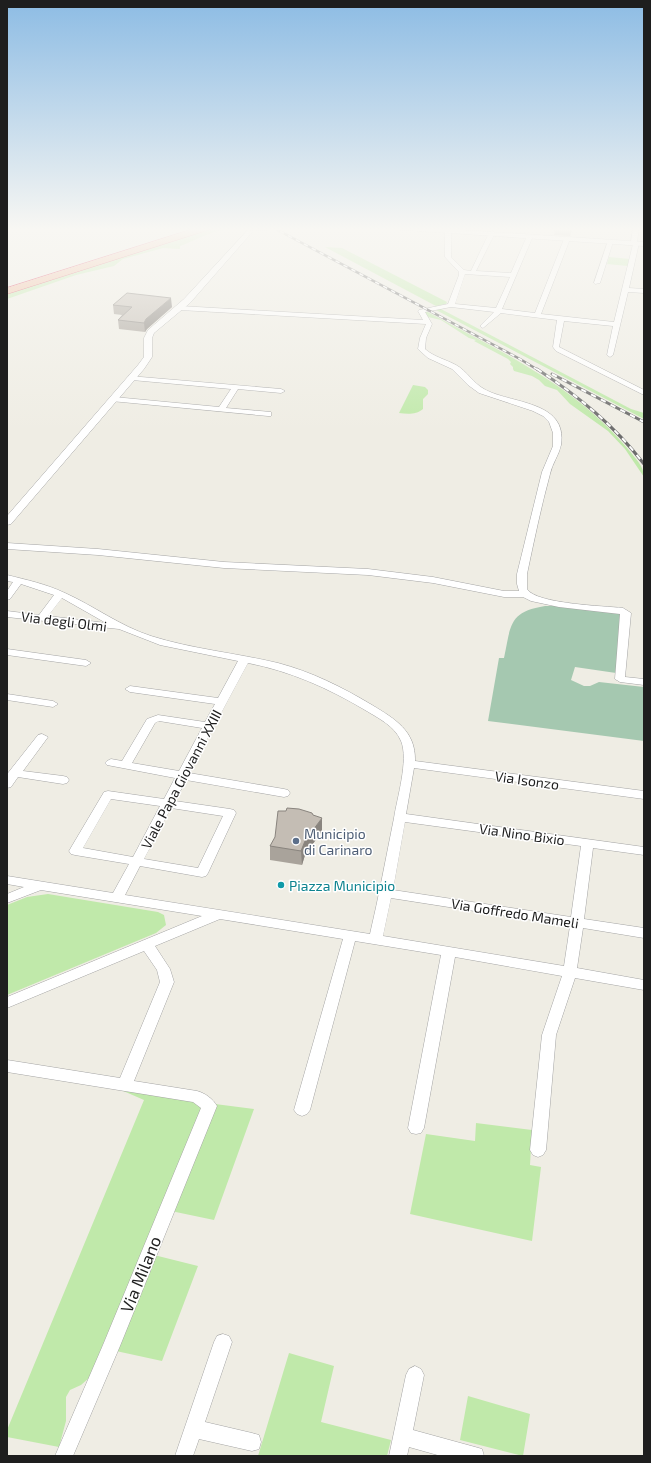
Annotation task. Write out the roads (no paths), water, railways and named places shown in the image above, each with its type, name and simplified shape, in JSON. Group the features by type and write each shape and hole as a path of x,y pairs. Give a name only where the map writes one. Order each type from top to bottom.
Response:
{"street":[{"path":"7,522 132,378 148,357 148,338 151,332 180,308 191,295"},
{"path":"451,305 455,295"},
{"path":"483,326 498,312 505,295"},
{"path":"536,315 544,295"},
{"path":"610,355 624,295"},
{"path":"618,324 561,319 554,316 498,312 451,305 422,310 421,312 428,322 428,327 421,346 422,351 430,357 456,367 471,383 482,391 524,404 546,414 553,421 557,433 557,446 546,472 522,574 521,584 526,594 535,600 623,611 626,613 620,679 644,682"},
{"path":"180,308 428,322"},
{"path":"561,319 556,347 558,350 644,393"},
{"path":"132,378 281,391"},
{"path":"222,409 236,387"},
{"path":"114,399 268,414"},
{"path":"7,546 92,551 224,565 368,572 433,580 504,594 526,594"},
{"path":"7,578 46,588 60,594 122,628 175,647 276,666 306,676 357,700 370,708 398,730 406,740 410,754 409,764 386,893 375,940"},
{"path":"7,597 20,581"},
{"path":"42,618 60,594"},
{"name":"Via degli Olmi","path":"7,614 122,628"},
{"path":"7,652 86,663"},
{"name":"Viale Papa Giovanni XXIII","path":"117,898 244,660"},
{"path":"130,689 222,702"},
{"path":"7,697 53,704"},
{"path":"125,766 151,721 158,718 209,726"},
{"path":"7,784 42,737"},
{"path":"111,763 284,793"},
{"name":"Via Isonzo","path":"409,764 644,795"},
{"path":"14,773 63,780"},
{"path":"108,795 168,803 230,813 202,873 75,851 108,795"},
{"name":"Via Nino Bixio","path":"400,817 644,851"},
{"path":"538,1150 550,1036 570,972 588,843"},
{"path":"7,880 644,984"},
{"path":"7,899 40,886"},
{"name":"Via Goffredo Mameli","path":"386,893 644,933"},
{"path":"7,1003 217,914"},
{"path":"302,1110 350,936"},
{"path":"7,1066 125,1085 167,982 163,969 146,944"},
{"path":"416,1128 449,951"},
{"name":"Via Milano","path":"64,1456 111,1346 209,1106 197,1096 125,1085"},
{"path":"184,1456 224,1342"},
{"path":"398,1456 415,1375"},
{"path":"194,1428 252,1442"},
{"path":"402,1436 475,1456"}],"railway":[{"path":"400,295 538,370"},
{"path":"537,369 595,412 620,436 644,464"},
{"path":"552,374 644,422"}],"place":[{"name":"Municipio di Carinaro","path":"296,841"},
{"name":"Piazza Municipio","path":"281,885"}]}
